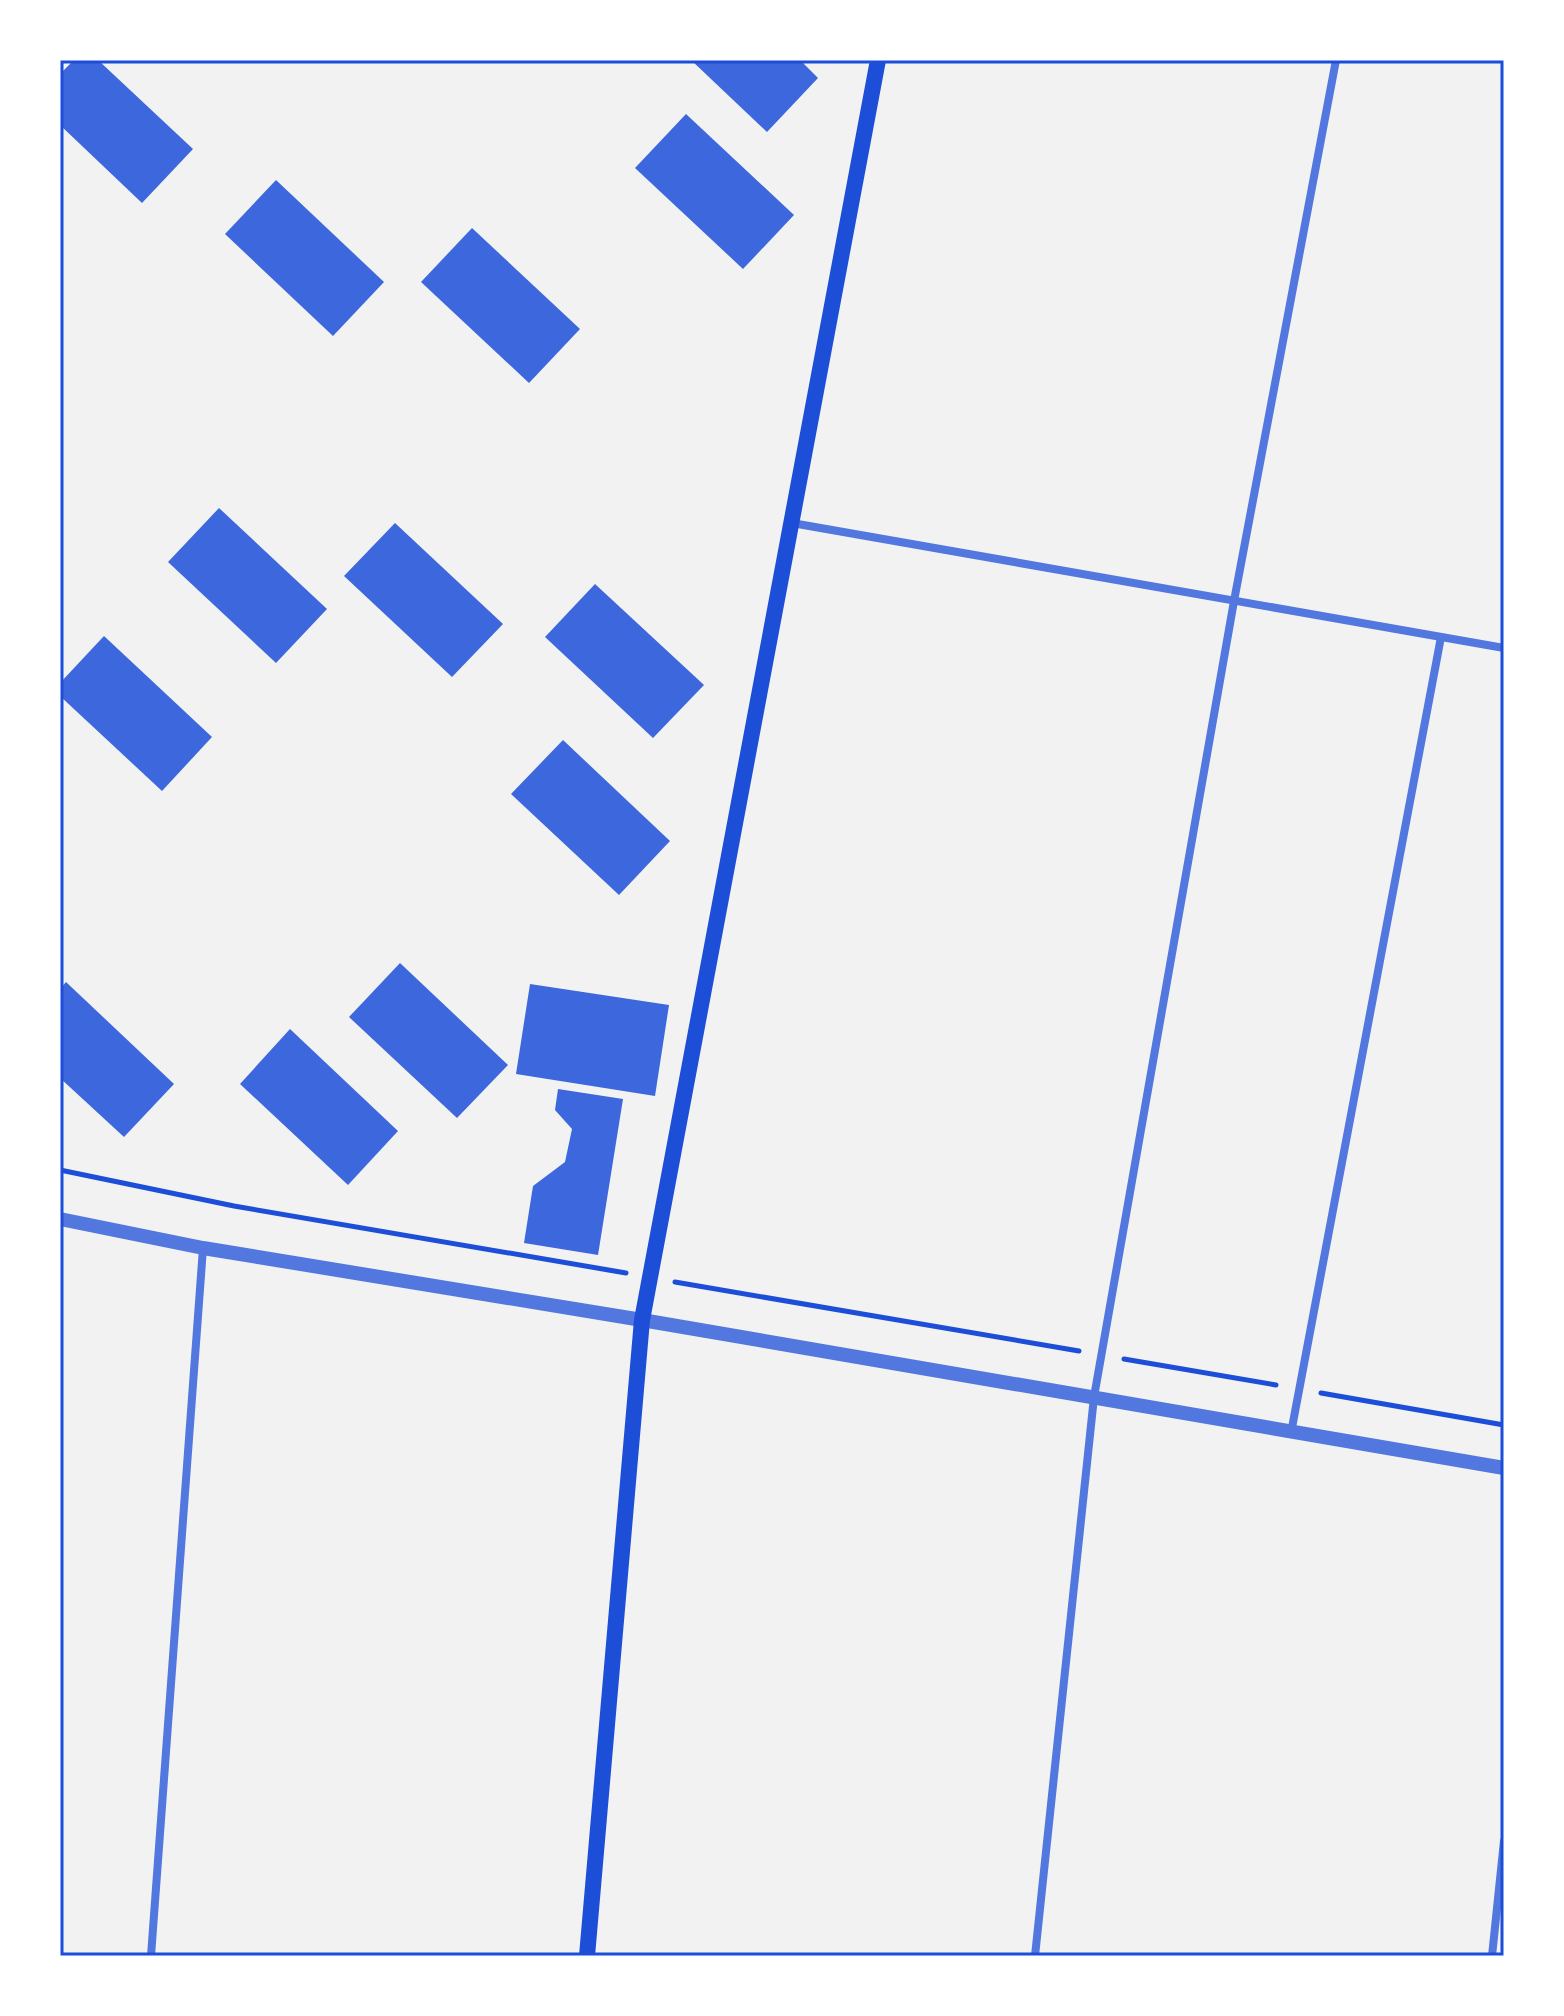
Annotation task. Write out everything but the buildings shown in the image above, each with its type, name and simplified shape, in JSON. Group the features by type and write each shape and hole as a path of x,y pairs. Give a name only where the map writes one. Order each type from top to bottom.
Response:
{"main road":[{"path":"587,1956 642,1320 878,60"}],"street":[{"path":"1035,1956 1094,1397 1234,601 1336,60"},
{"path":"791,523 1504,648"},
{"path":"1291,1433 1441,637"},
{"path":"60,1219 203,1248 1504,1468"},
{"path":"151,1956 203,1248"},
{"path":"1492,1956 1504,1841"}],"path":[{"path":"60,1170 249,1209 1504,1425"}]}
